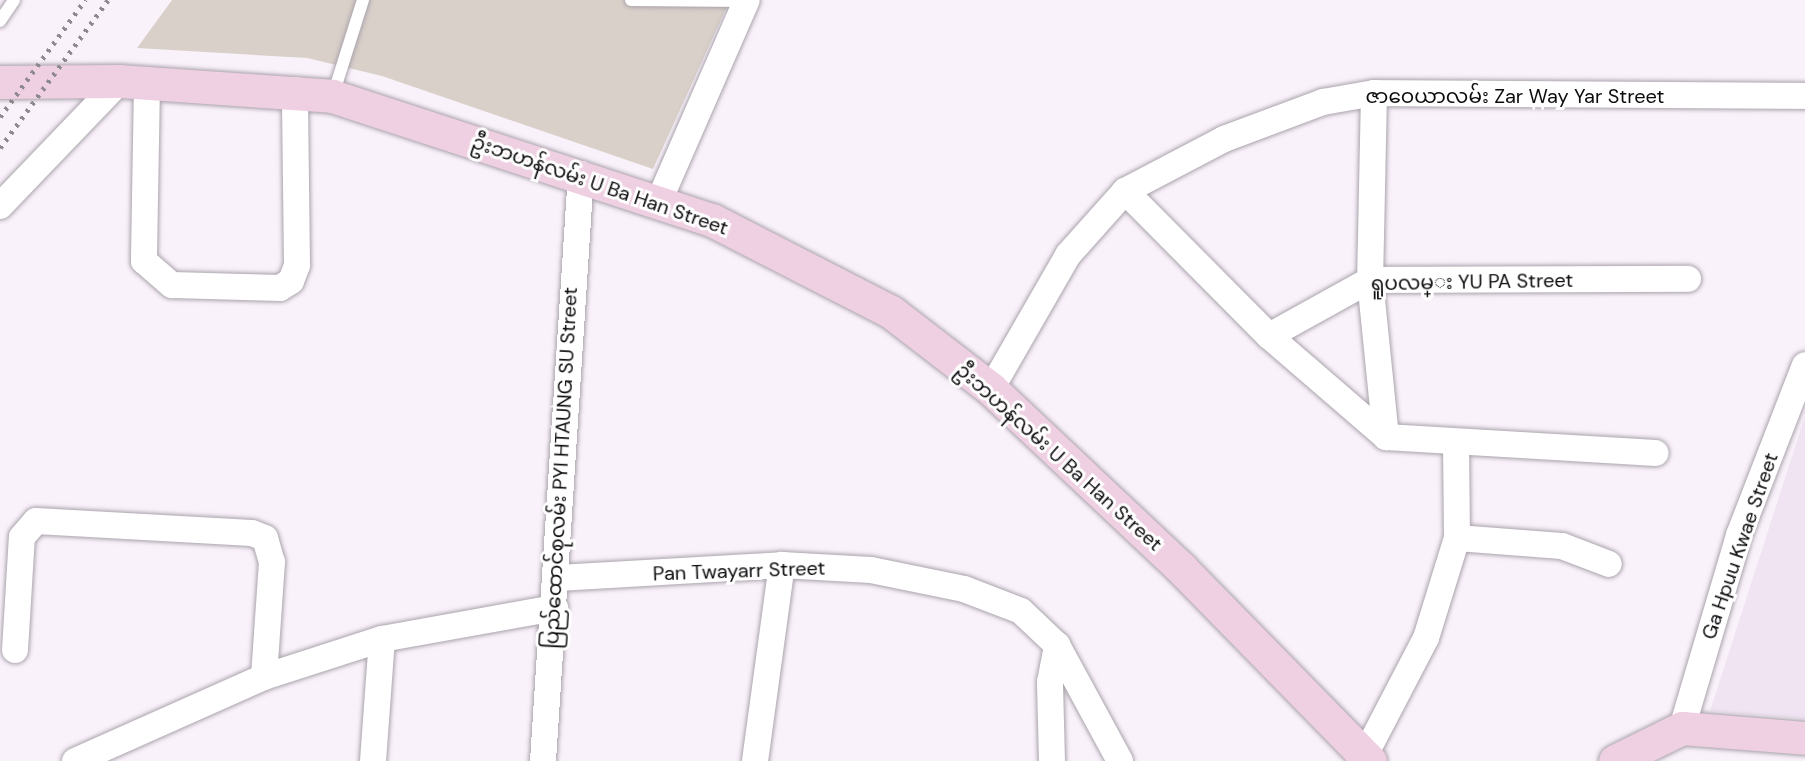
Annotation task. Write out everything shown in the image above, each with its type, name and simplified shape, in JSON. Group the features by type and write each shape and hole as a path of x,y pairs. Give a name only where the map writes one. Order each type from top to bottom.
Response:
{"street":[{"path":"659,201 747,0"},
{"name":"ဦးဘဟန်လမ်း U Ba Han Street","path":"0,82 133,82 296,90 332,96 581,174 712,219 891,312 990,389 1181,568 1368,758"},
{"path":"133,82 144,261 172,285 280,288 291,280 297,265 296,90"},
{"path":"0,206 133,82"},
{"path":"1374,93 1370,280 1386,437"},
{"name":"ဇာဝေယာလမ်း Zar Way Yar Street","path":"990,389 1068,255 1125,191 1224,139 1323,102 1374,93 1805,96"},
{"name":"ပြည်ထောင်စုလမ်း PYI HTAUNG SU Street","path":"543,761 558,578 581,174"},
{"path":"1125,191 1269,336 1386,437 1456,444 1656,453"},
{"name":"ရူပလမ္း YU PA Street","path":"1269,336 1370,280 1688,279"},
{"name":"Ga Hpuu Kwae Street","path":"1682,728 1739,535 1804,370"},
{"path":"1368,758 1426,638 1457,538 1456,444"},
{"path":"15,650 22,537 36,521 252,533 265,538 272,562 264,677"},
{"path":"1457,538 1562,546 1609,564"},
{"path":"755,761 782,565"},
{"name":"Pan Twayarr Street","path":"558,578 782,565 871,570 964,589 1021,611 1058,645 1120,761"},
{"path":"75,761 264,677 382,639 555,608"},
{"path":"373,761 382,639"},
{"path":"1052,761 1050,682 1058,645"},
{"path":"1615,761 1682,728 1805,738"}],"lane":[{"path":"0,21 14,0"},
{"path":"332,96 363,0"},
{"path":"631,0 747,0"}],"shaded area":[{"path":"1805,416 1805,719 1710,711"}],"building":[{"path":"172,0 730,0 653,169 382,76 307,58 137,48"}],"railway":[{"path":"0,117 85,0"},
{"path":"0,148 108,0"}]}
